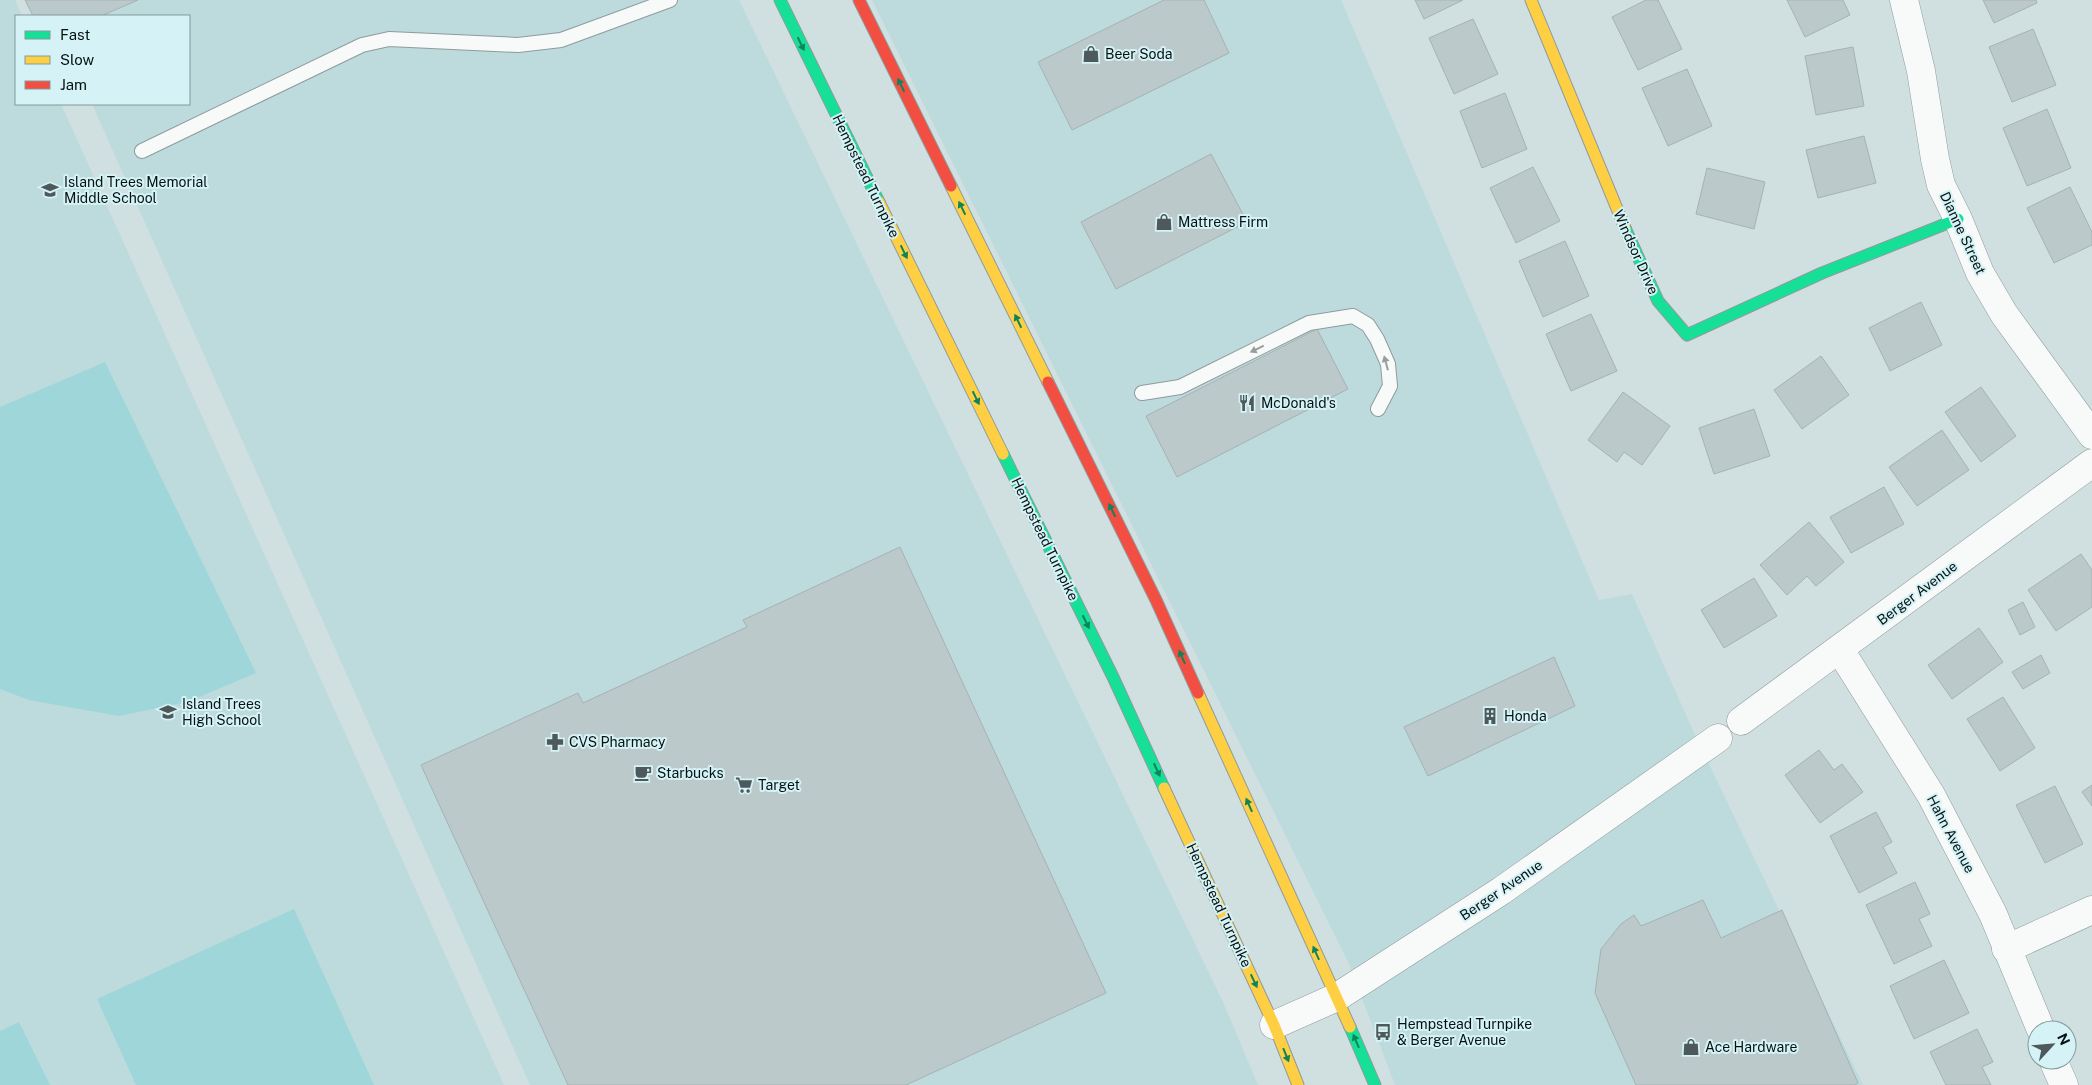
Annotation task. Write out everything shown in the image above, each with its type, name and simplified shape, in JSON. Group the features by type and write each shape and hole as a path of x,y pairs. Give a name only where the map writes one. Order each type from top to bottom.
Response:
{"main road":[{"name":"Hempstead Turnpike","path":"780,0 1113,677 1274,1025 1298,1085"},
{"path":"860,0 1156,600 1337,997 1374,1085"},
{"name":"Windsor Drive","path":"1531,0 1619,216 1658,301 1687,334 1822,273 1958,219"}],"street":[{"name":"Dianne Street","path":"1904,0 1921,71 1934,159 1941,185 1958,219 1980,273 2004,314 2092,435"},
{"name":"Berger Avenue","path":"1741,721 2092,464"},
{"name":"Hahn Avenue","path":"1840,650 1932,795 1993,914 2037,1020"},
{"name":"Berger Avenue","path":"1274,1025 1337,997 1501,891 1718,738"},
{"path":"2006,949 2092,910"},
{"path":"2057,1070 2064,1085"}],"lane":[{"path":"142,150 362,45 389,39 518,45 561,40 670,0"},
{"path":"1142,393 1180,386 1308,324 1353,316 1368,325 1377,339 1388,364 1390,386 1378,409"}],"shaded area":[{"name":"Island Trees High School","path":"0,0 15,0 22,15 15,15 15,105 61,105 504,1085 0,1085"},
{"path":"46,0 739,0 1223,1002 1258,1085 530,1085 92,105 190,105 190,15 53,15"},
{"path":"872,0 1341,0 1599,600 1632,594 1695,735 1863,1085 1395,1085 1349,964"},
{"path":"105,362 256,673 187,702 119,716 29,700 0,689 0,407"},
{"path":"294,909 374,1085 136,1085 97,999"},
{"path":"19,1022 50,1085 0,1085 0,1031"}],"building":[{"path":"25,0 138,0 103,15 32,15"},
{"path":"1164,0 1204,0 1229,53 1072,130 1038,62"},
{"path":"1415,0 1463,0 1424,19"},
{"path":"1646,0 1658,0 1682,49 1638,70 1612,17"},
{"path":"1787,0 1843,0 1850,15 1805,37"},
{"path":"1983,0 2036,0 2037,3 1994,23"},
{"path":"1473,19 1498,74 1454,94 1429,38"},
{"path":"2033,29 2056,85 2012,102 1989,47"},
{"path":"1853,47 1864,106 1816,115 1805,56"},
{"path":"1687,69 1712,126 1668,146 1642,88"},
{"path":"1505,93 1527,149 1482,168 1460,111"},
{"path":"2047,109 2071,168 2027,186 2003,128"},
{"path":"1864,136 1876,183 1818,198 1806,150"},
{"name":"Mattress Firm","path":"1211,154 1247,222 1116,289 1081,222"},
{"path":"1533,167 1560,221 1516,243 1490,188"},
{"path":"1707,168 1765,182 1754,229 1696,214"},
{"path":"2070,187 2092,232 2092,245 2054,263 2027,208"},
{"path":"1565,241 1589,296 1543,317 1519,261"},
{"path":"1921,302 1942,345 1890,371 1869,328"},
{"path":"1591,314 1617,371 1571,391 1546,334"},
{"name":"McDonald's","path":"1317,329 1348,389 1177,477 1146,416"},
{"path":"1821,356 1849,395 1802,429 1774,390"},
{"path":"1981,387 2016,436 1981,462 1945,412"},
{"path":"1623,392 1670,426 1642,465 1624,452 1617,462 1588,440"},
{"path":"1754,409 1770,456 1714,474 1699,428"},
{"path":"1942,430 1969,470 1917,506 1889,467"},
{"path":"1884,487 1904,524 1851,553 1830,517"},
{"path":"1809,522 1844,562 1816,586 1807,576 1787,595 1760,565"},
{"path":"900,547 1106,993 906,1085 568,1085 421,765 578,693 583,703 747,627 743,620"},
{"path":"2081,554 2092,570 2092,607 2056,631 2028,590"},
{"path":"1754,578 1777,616 1724,648 1701,610"},
{"path":"2023,602 2035,627 2020,635 2008,610"},
{"path":"1979,628 2003,662 1952,699 1928,665"},
{"path":"2041,655 2050,673 2023,689 2012,672"},
{"name":"Honda","path":"1554,657 1575,706 1428,776 1404,727"},
{"path":"2003,697 2035,748 2000,771 1967,719"},
{"path":"1819,750 1834,770 1842,764 1863,792 1820,823 1785,775"},
{"path":"2092,785 2092,806 2082,792"},
{"path":"2055,786 2083,844 2045,863 2016,805"},
{"path":"1876,812 1892,842 1883,847 1897,873 1859,893 1830,836"},
{"path":"1915,882 1930,914 1919,919 1932,946 1894,964 1866,905"},
{"path":"1703,900 1721,938 1782,910 1858,1083 1855,1085 1636,1085 1595,993 1601,949 1621,924 1634,915 1641,926"},
{"path":"1944,960 1969,1013 1914,1039 1890,986"},
{"path":"1977,1029 1993,1062 1982,1067 1991,1085 1946,1085 1930,1052"}],"traffic: fast":[{"path":"780,0 879,202"},
{"path":"1625,228 1658,301 1687,335 1822,273 1958,219"},
{"path":"1003,454 1113,677 1164,788"},
{"path":"1350,1027 1375,1085"}],"traffic: slow":[{"path":"1531,0 1625,228"},
{"path":"951,186 1048,382"},
{"path":"879,202 1003,454"},
{"path":"1198,693 1350,1027"},
{"path":"1164,788 1274,1025 1298,1085"}],"traffic: jam":[{"path":"859,0 951,186"},
{"path":"1048,382 1156,600 1198,693"}],"place":[{"name":"Beer Soda","path":"1091,54"},
{"name":"Island Trees Memorial Middle School","path":"50,190"},
{"name":"Mattress Firm","path":"1164,222"},
{"name":"McDonald's","path":"1247,403"},
{"name":"Island Trees High School","path":"168,712"},
{"name":"Honda","path":"1490,716"},
{"name":"CVS Pharmacy","path":"555,742"},
{"name":"Starbucks","path":"643,773"},
{"name":"Target","path":"744,785"},
{"name":"Hempstead Turnpike & Berger Avenue","path":"1383,1032"},
{"name":"Ace Hardware","path":"1691,1047"}]}
